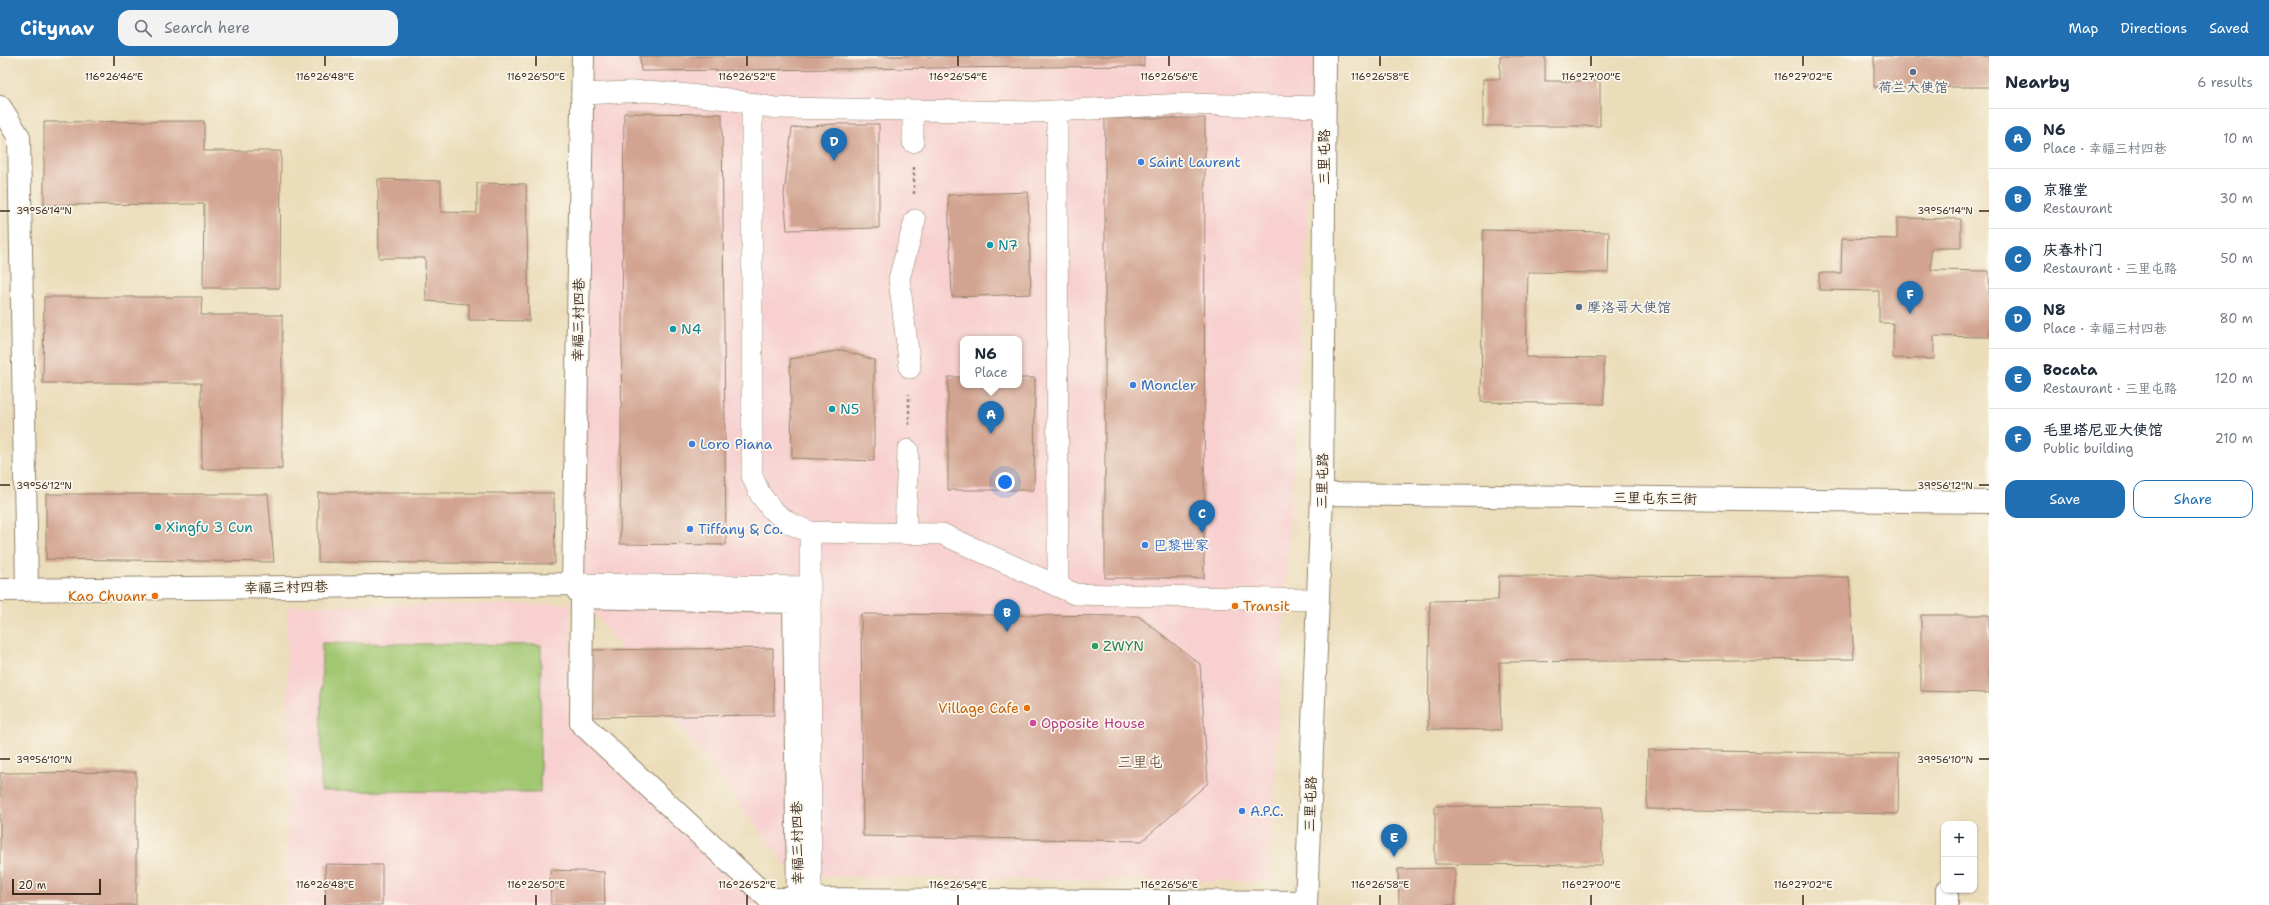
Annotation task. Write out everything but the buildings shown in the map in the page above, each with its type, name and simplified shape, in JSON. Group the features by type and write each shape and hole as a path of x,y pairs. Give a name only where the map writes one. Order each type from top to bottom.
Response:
{"street":[{"name":"幸福三村四巷","path":"577,591 583,56"},
{"name":"三里屯路","path":"1306,904 1322,494 1324,56"},
{"path":"582,94 649,91 728,99 775,108 1057,111 1184,104 1324,107"},
{"path":"752,103 752,476 760,494 772,510 789,523 810,532 942,534 1075,594 1318,600"},
{"path":"0,107 19,137 26,590"},
{"path":"913,142 914,110"},
{"path":"1057,111 1058,586"},
{"path":"910,368 899,278 915,220"},
{"path":"905,534 908,450"},
{"name":"三里屯东三街","path":"1322,494 1989,502"},
{"path":"810,532 810,587 807,901 769,899 581,723 577,591 810,587"},
{"name":"幸福三村四巷","path":"0,590 577,591 794,602 807,901 1306,904"},
{"path":"1947,893 1947,905"}],"path":[{"path":"913,142 915,220"},
{"path":"908,450 910,368"}],"shaded area":[{"path":"584,56 1317,56 1269,882 794,876 582,597"},
{"path":"570,604 572,728 759,896 759,905 288,905 287,606"}],"green space":[{"path":"322,643 541,645 540,792 321,791"}],"place":[{"name":"荷兰大使馆","path":"1913,72"},
{"name":"N8","path":"834,161"},
{"name":"Saint Laurent","path":"1141,162"},
{"name":"N7","path":"990,245"},
{"name":"摩洛哥大使馆","path":"1579,307"},
{"name":"毛里塔尼亚大使馆","path":"1910,314"},
{"name":"N4","path":"673,329"},
{"name":"Moncler","path":"1133,385"},
{"name":"N5","path":"832,409"},
{"name":"N6","path":"991,434"},
{"name":"Loro Piana","path":"692,444"},
{"name":"Xingfu 3 Cun","path":"158,527"},
{"name":"Tiffany & Co.","path":"690,529"},
{"name":"庆春朴门","path":"1202,533"},
{"name":"巴黎世家","path":"1145,545"},
{"name":"Kao Chuanr","path":"155,596"},
{"name":"Transit","path":"1235,606"},
{"name":"京雅堂","path":"1007,632"},
{"name":"ZWYN","path":"1095,646"},
{"name":"Village Cafe","path":"1027,708"},
{"name":"Opposite House","path":"1033,723"},
{"name":"A.P.C.","path":"1242,811"},
{"name":"Bocata","path":"1394,857"}],"district":[{"name":"三里屯","path":"1140,762"}]}
